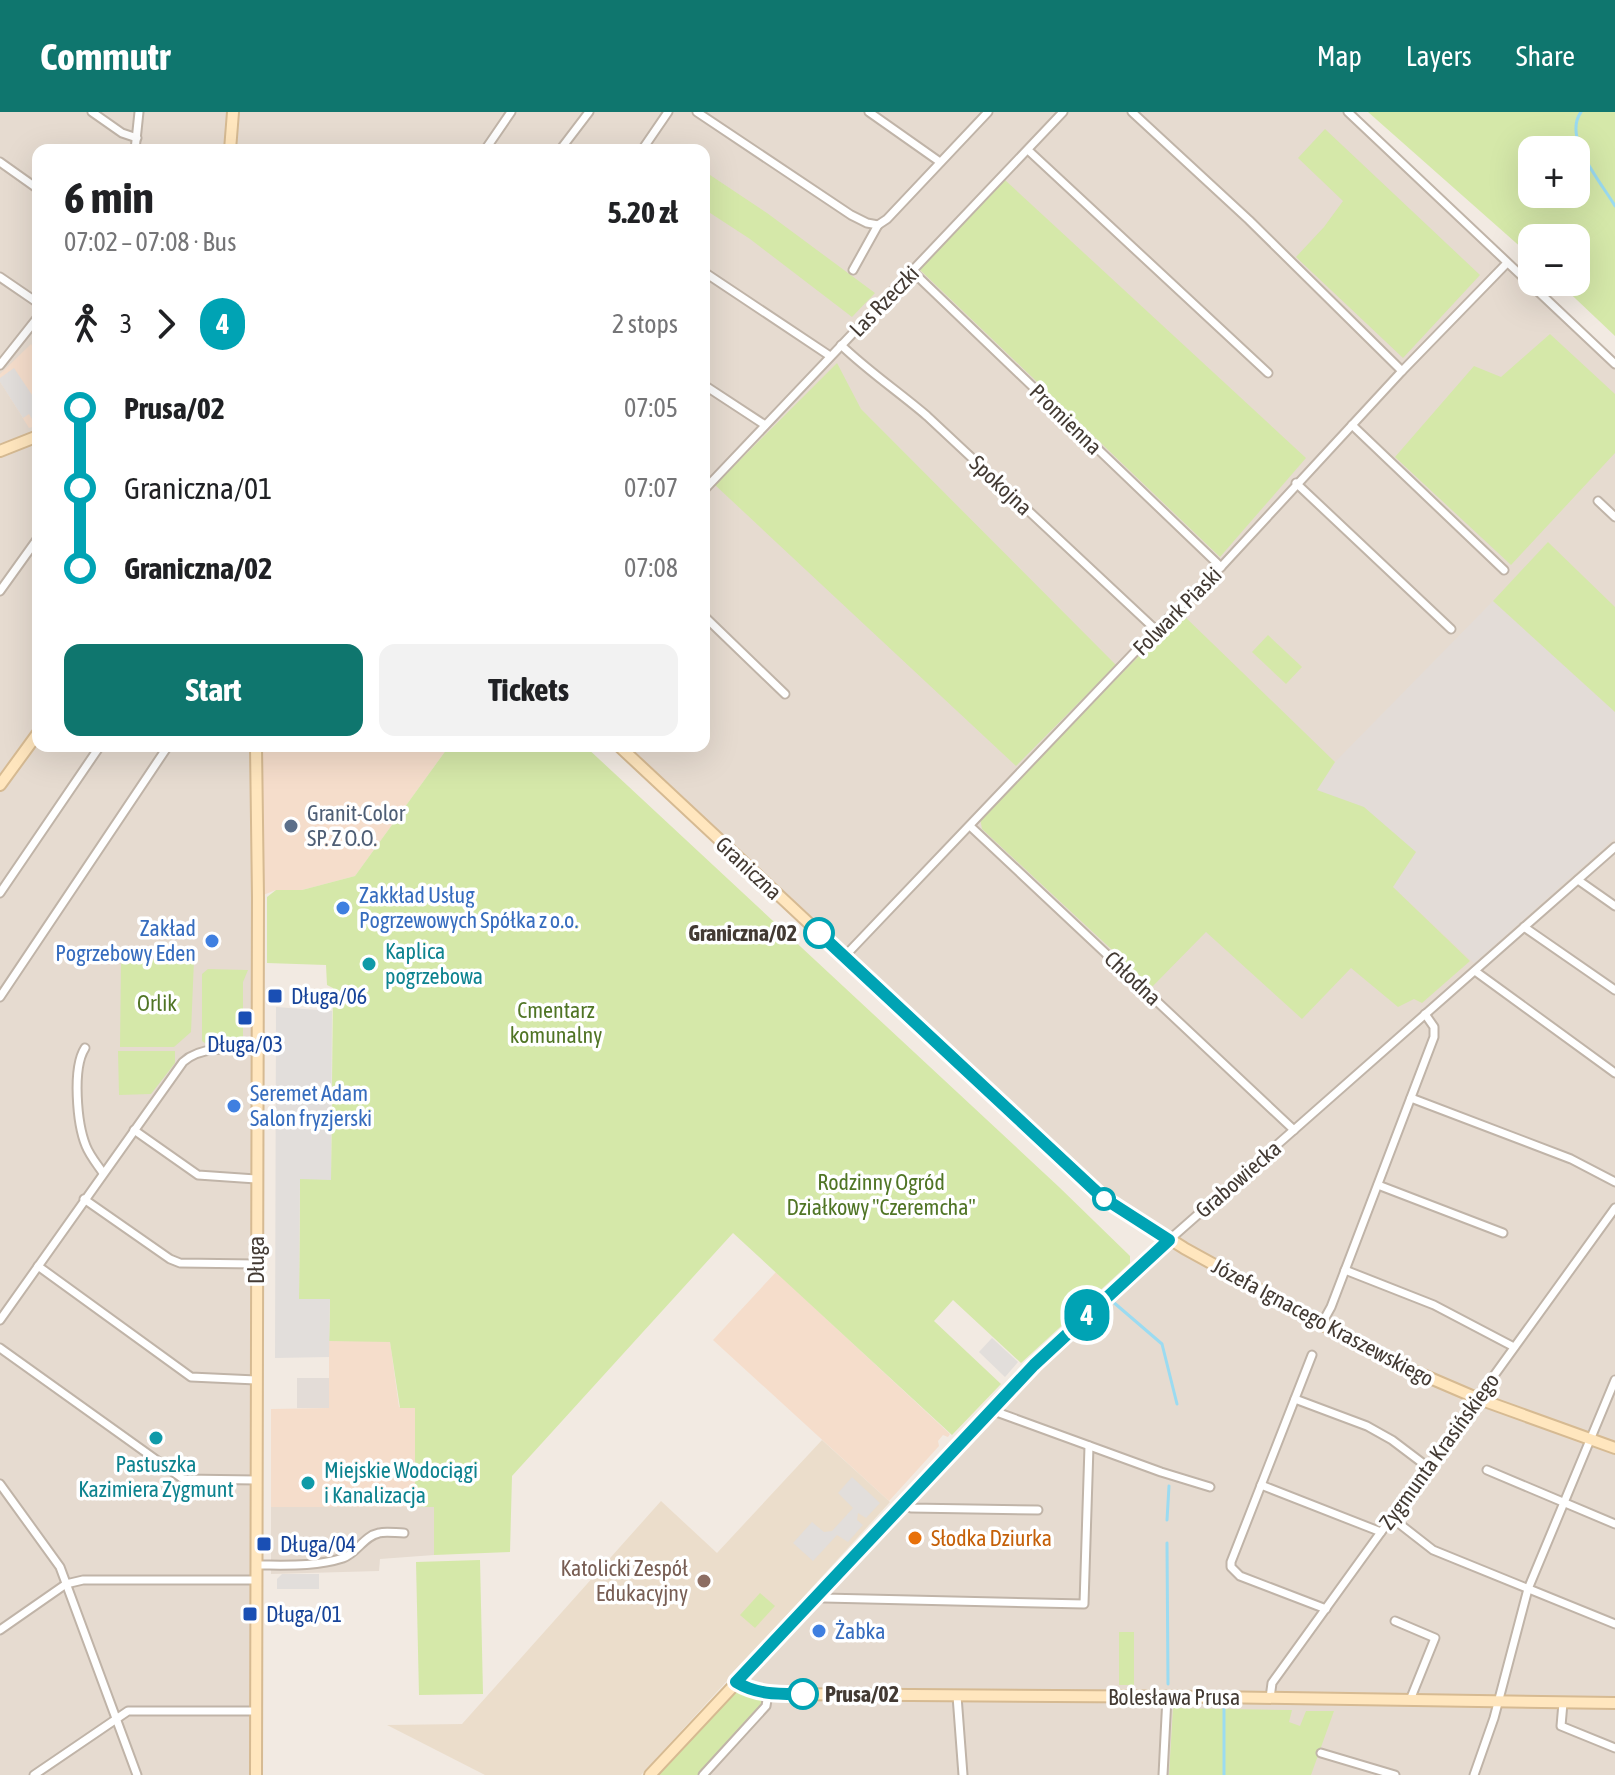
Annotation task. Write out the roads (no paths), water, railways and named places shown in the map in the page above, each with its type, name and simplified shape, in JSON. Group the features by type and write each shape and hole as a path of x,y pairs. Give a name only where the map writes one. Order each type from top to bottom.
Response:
{"street":[{"path":"92,112 122,133 137,138"},
{"path":"136,144 139,112"},
{"path":"230,144 233,112"},
{"path":"489,144 511,112"},
{"path":"565,144 589,112"},
{"path":"646,144 668,112"},
{"path":"697,112 851,215 878,225"},
{"path":"869,112 940,162"},
{"path":"853,270 878,225 988,112"},
{"name":"Las Rzeczki","path":"710,484 1063,112"},
{"path":"1132,112 1249,220 1402,371"},
{"path":"1348,112 1615,364"},
{"path":"1028,150 1268,373"},
{"path":"0,162 32,185"},
{"name":"Folwark Piaski","path":"844,957 1156,630 1221,567 1296,483 1507,263"},
{"name":"Promienna","path":"912,271 1221,567"},
{"path":"710,276 830,356"},
{"path":"0,277 32,299"},
{"path":"0,365 32,325"},
{"name":"Spokojna","path":"841,345 869,372 895,388 927,416 1156,630"},
{"path":"710,389 765,425"},
{"path":"1352,425 1504,570"},
{"path":"0,451 32,438"},
{"path":"1296,483 1451,629"},
{"path":"1598,501 1615,517"},
{"path":"0,591 32,546"},
{"path":"710,622 785,694"},
{"path":"0,785 32,741"},
{"path":"0,893 96,752"},
{"path":"0,997 164,752"},
{"name":"Długa","path":"256,752 256,1775"},
{"name":"Graniczna","path":"625,752 1102,1197 1169,1240"},
{"name":"Chłodna","path":"970,826 1294,1130"},
{"name":"Grabowiecka","path":"650,1775 991,1410 1068,1332 1615,847"},
{"path":"1578,880 1615,906"},
{"path":"1524,927 1615,990"},
{"path":"1475,971 1615,1073"},
{"path":"1321,1325 1331,1307 1434,1037 1434,1027 1425,1014"},
{"path":"85,1048 77,1066 82,1134 87,1150 103,1173"},
{"path":"0,1320 84,1199 191,1055 209,1050 256,1051"},
{"path":"1411,1098 1571,1159 1615,1182"},
{"path":"134,1130 198,1175 256,1179"},
{"path":"1378,1185 1503,1233"},
{"path":"84,1199 180,1263 256,1264"},
{"name":"Zygmunta Krasińskiego","path":"1270,1698 1272,1683 1615,1208"},
{"name":"Józefa Ignacego Kraszewskiego","path":"1169,1240 1381,1357 1479,1399 1615,1448"},
{"path":"38,1266 191,1377 256,1380"},
{"path":"1345,1270 1434,1305 1514,1347"},
{"path":"0,1348 183,1479 256,1480"},
{"path":"1312,1355 1231,1562 1234,1573 1326,1609"},
{"path":"1474,1775 1498,1702 1528,1589 1615,1380"},
{"path":"1295,1399 1367,1426 1392,1440 1429,1468"},
{"path":"991,1410 1210,1487"},
{"path":"819,1594 824,1598 1084,1604 1089,1446"},
{"path":"1487,1470 1615,1524"},
{"path":"0,1484 60,1567 137,1775"},
{"path":"1261,1485 1381,1532"},
{"path":"904,1503 911,1508 1038,1510"},
{"path":"1392,1518 1433,1550 1615,1624"},
{"path":"256,1565 310,1565 343,1558 371,1536 404,1533"},
{"path":"0,1630 66,1584 83,1580 256,1580"},
{"path":"1395,1621 1435,1638 1410,1700"},
{"name":"Bolesława Prusa","path":"736,1682 747,1689 768,1694 1615,1703"},
{"path":"703,1775 766,1706 768,1694"},
{"path":"957,1696 963,1775"},
{"path":"1163,1775 1167,1697"},
{"path":"1563,1703 1561,1726 1615,1748"},
{"path":"34,1775 128,1711 256,1711"},
{"path":"1321,1753 1395,1775"}],"waterway":[{"path":"1581,112 1576,123 1580,147 1615,206"},
{"path":"1112,1301 1162,1344 1177,1404"},
{"path":"1167,1520 1169,1486"},
{"path":"1167,1543 1168,1684"},
{"path":"1224,1709 1224,1775"}],"place":[{"name":"Granit-Color SP. Z O.O.","path":"291,826"},
{"name":"Zakkład Usług Pogrzewowych Spółka z o.o.","path":"343,908"},
{"name":"Graniczna/02","path":"819,933"},
{"name":"Zakład Pogrzebowy Eden","path":"212,941"},
{"name":"Kaplica pogrzebowa","path":"369,964"},
{"name":"Długa/06","path":"275,996"},
{"name":"Długa/03","path":"245,1018"},
{"name":"Seremet Adam Salon fryzjerski","path":"234,1106"},
{"name":"Pastuszka Kazimiera Zygmunt","path":"156,1438"},
{"name":"Miejskie Wodociągi i Kanalizacja","path":"308,1483"},
{"name":"Słodka Dziurka","path":"915,1538"},
{"name":"Długa/04","path":"264,1544"},
{"name":"Katolicki Zespół Edukacyjny","path":"704,1581"},
{"name":"Długa/01","path":"250,1614"},
{"name":"Żabka","path":"819,1631"},
{"name":"Prusa/02","path":"803,1694"}],"park label":[{"name":"Orlik","path":"157,1003"},
{"name":"Cmentarz komunalny","path":"556,1022"},
{"name":"Rodzinny Ogród Działkowy \"Czeremcha\"","path":"881,1194"}]}
